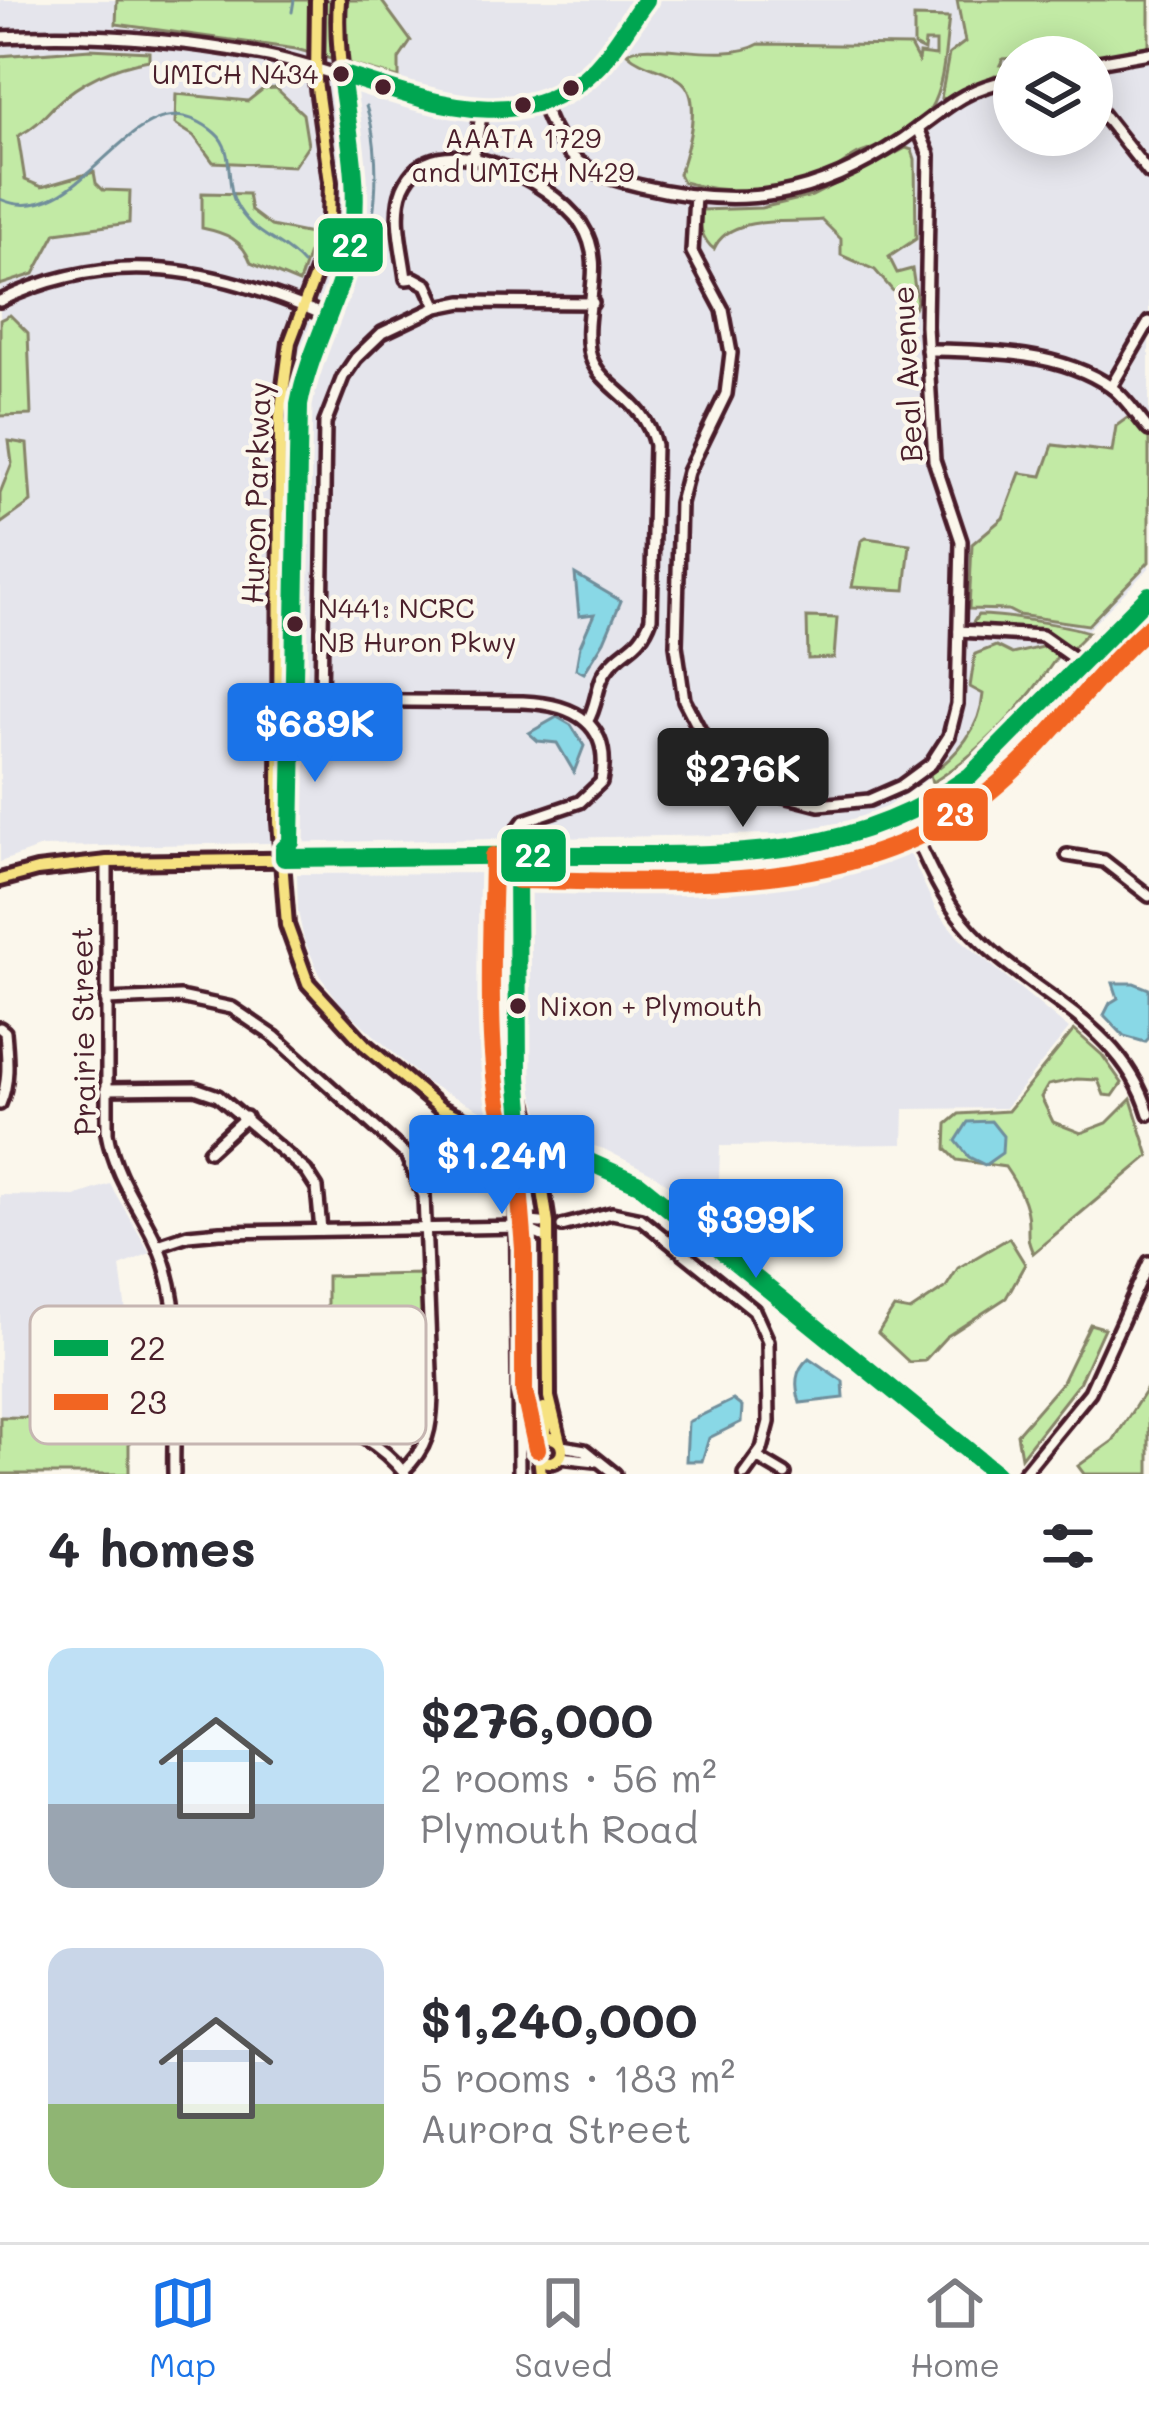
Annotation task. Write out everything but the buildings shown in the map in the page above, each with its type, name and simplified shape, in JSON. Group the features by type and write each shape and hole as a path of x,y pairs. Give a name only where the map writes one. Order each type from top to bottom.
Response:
{"main road":[{"name":"Huron Parkway","path":"317,0 316,66 330,211 323,253 283,374 278,524 280,844 287,925 308,982 365,1045 440,1108 528,1144"},
{"name":"Huron Parkway","path":"284,854 291,842 301,388 345,269 356,212 341,74 339,0"},
{"path":"278,524 296,525"},
{"path":"0,880 37,870 107,862 284,854 776,852 832,844 906,816 972,775 1149,596"},
{"path":"278,690 292,700"},
{"path":"517,856 522,1096 545,1232 555,1459"},
{"path":"545,1232 542,1383 547,1427 539,1456 555,1459"},
{"path":"542,1441 550,1437 555,1459"}],"street":[{"path":"0,37 92,35 169,40 316,66 482,112 542,104 572,88 596,67 646,0"},
{"path":"1113,59 1149,53"},
{"path":"542,104 557,139 585,168 619,181 750,200 794,193 861,164 962,94 993,85"},
{"path":"473,157 482,112"},
{"name":"Beal Avenue","path":"695,195 692,252 723,310 731,353 726,394 688,472 679,515 677,668 684,703 699,734 723,764 772,795 838,805 884,794 922,772 949,736 957,704 961,541 934,460 927,350 928,155 917,128"},
{"path":"1113,128 1149,173"},
{"path":"436,308 423,281 406,280 400,199 412,174 425,164 441,158 473,157 506,168 568,209 582,226 595,266 589,335 594,365 640,408 655,445 651,618 644,637 603,675 597,706 586,722"},
{"path":"0,301 95,272 161,269 231,279 326,316"},
{"path":"321,700 324,453 328,412 343,377 382,333 436,308 462,302 592,303"},
{"path":"1111,387 1149,322"},
{"path":"927,350 1014,355 1061,366 1111,387 1149,430"},
{"path":"959,631 1042,636 1079,662"},
{"path":"292,700 549,703 575,713 604,748 602,782 580,802 524,821 518,830 517,856"},
{"path":"906,816 963,923 1111,1044 1148,1107"},
{"path":"1067,856 1104,861 1149,896"},
{"name":"Prairie Street","path":"107,862 106,1089 112,1160 158,1245 171,1306"},
{"path":"106,1000 180,997 232,1008 275,1037 406,1155 424,1196 428,1230 431,1426 426,1443"},
{"path":"0,1028 5,1032 7,1088 0,1104"},
{"path":"106,1089 206,1090 246,1117 306,1171 317,1188 321,1230"},
{"path":"209,1151 246,1117"},
{"path":"519,1474 520,1227 528,1144"},
{"name":"Huron Parkway","path":"528,1144 565,1151 619,1173 659,1198 997,1474"},
{"path":"158,1245 188,1235 220,1232 428,1230 520,1227 530,1222 545,1232 612,1213 641,1219 754,1310 768,1341 769,1422 758,1458 745,1474"},
{"path":"1023,1474 1090,1392 1147,1276 1149,1262"},
{"name":"Prairie Street","path":"174,1474 175,1444"},
{"path":"375,1444 404,1472 426,1444"},
{"path":"758,1458 785,1474"},
{"path":"555,1459 596,1461 615,1474"}],"shaded area":[{"path":"0,0 1149,0 1149,568 968,751 873,816 779,834 41,847 0,862"},
{"path":"904,841 936,910 959,938 1069,1029 1005,1108 904,1109 903,1144 720,1146 719,1180 701,1209 655,1175 604,1149 553,1133 543,1124 524,1064 523,876 780,871 849,859"},
{"path":"504,873 512,935 512,1081 517,1113 508,1124 427,1083 344,1008 322,979 304,940 297,874"},
{"path":"110,1184 150,1253 120,1266 125,1306 30,1306 30,1417 0,1417 0,1195 75,1196"}],"green space":[{"path":"117,0 381,0 411,41 399,59 399,78 296,49 116,24"},
{"path":"957,0 1149,0 1149,47 1113,54 1113,36 993,36 993,76 948,99 941,98 949,54 965,42"},
{"path":"914,17 949,18 939,89 924,118 899,137 826,175 770,189 717,189 683,182 679,174 692,111 687,88 674,76 627,53 651,48 726,52 759,44 910,46 918,61 919,54 936,56 936,42 925,42 924,51 914,46"},
{"path":"90,49 149,52 149,60 87,81 18,136 25,180 42,187 94,172 103,190 130,191 129,223 56,233 34,274 0,285 0,56"},
{"path":"276,88 303,114 308,145 294,166 213,162 194,136 175,124 176,94 248,101 263,89"},
{"path":"906,148 915,159 916,239 889,257 897,273 912,269 914,308 905,305 875,270 841,255 841,239 822,220 746,225 722,238 714,249 704,237 701,210 761,208 812,196"},
{"path":"202,193 248,194 251,211 271,226 315,235 299,283 251,263 232,238 202,228"},
{"path":"10,315 28,333 31,415 0,416 0,320"},
{"path":"1130,416 1149,438 1149,562 1088,625 1008,610 969,609 972,544 1003,518 1020,473 1042,476 1053,445 1112,452 1116,426"},
{"path":"9,441 27,444 31,502 0,524 0,493 12,463"},
{"path":"861,541 910,544 905,590 852,587"},
{"path":"978,615 1088,632 1072,648 1039,631 971,626"},
{"path":"807,617 837,618 834,658 808,659"},
{"path":"996,646 1012,654 1046,646 1059,654 1002,725 932,783 930,774 958,749 978,718 983,694 970,687 975,654"},
{"path":"1074,1030 1102,1055 1122,1083 1113,1096 1104,1095 1098,1080 1048,1085 1041,1097 1053,1122 1081,1133 1107,1123 1131,1099 1149,1156 1033,1253 1026,1208 1005,1167 957,1160 946,1149 947,1124 959,1114 1008,1111"},
{"path":"1009,1238 1025,1264 1006,1298 946,1337 924,1361 909,1362 878,1333 894,1308 910,1311 946,1287 958,1268"},
{"path":"422,1274 422,1306 327,1306 327,1276"},
{"path":"1090,1324 1104,1328 1079,1383 1021,1457 1017,1434 1062,1382"},
{"path":"1149,1385 1149,1474 1084,1474 1078,1466 1113,1441"},
{"path":"0,1417 30,1417 30,1444 129,1444 129,1474 0,1474"}],"water":[{"path":"575,574 621,601 584,673 576,669 594,614 579,616"},
{"path":"557,717 571,725 584,746 574,772 557,743 538,741 529,733"},
{"path":"1113,983 1149,989 1149,1038 1145,1042 1124,1036 1104,1015 1118,998"},
{"path":"991,1121 1003,1136 1002,1153 985,1165 969,1157 956,1141 968,1122"},
{"path":"809,1358 843,1381 844,1398 800,1403 797,1379"},
{"path":"733,1400 742,1407 741,1422 709,1438 702,1461 686,1461 688,1422"}],"waterway":[{"path":"292,12 294,0"},
{"path":"349,281 367,244 375,196 374,147 366,106"},
{"path":"0,199 31,204 58,195 134,133 159,119 186,117 221,140 232,194 242,214 303,264"}],"transit line":[{"name":"22","path":"646,0 596,68 568,90 537,103 505,108 439,103 341,74 355,208 344,272 299,405 291,842 284,849 284,858 726,853 776,849 874,826 970,776 1149,595"},
{"name":"23","path":"517,880 764,877 883,851 938,826 990,791 1149,627"},
{"name":"23","path":"493,856 493,1053 497,1093 516,1148 524,1249 524,1391 537,1449"},
{"name":"22","path":"517,856 518,1077 523,1130 517,1137 518,1149 528,1154 565,1151 639,1184 997,1474"}],"place":[{"name":"UMICH N434","path":"341,74"},
{"name":"AAATA 1729 and UMICH N429","path":"523,105"},
{"name":"N441: NCRC NB Huron Pkwy","path":"295,624"},
{"name":"Nixon + Plymouth","path":"518,1006"}]}
